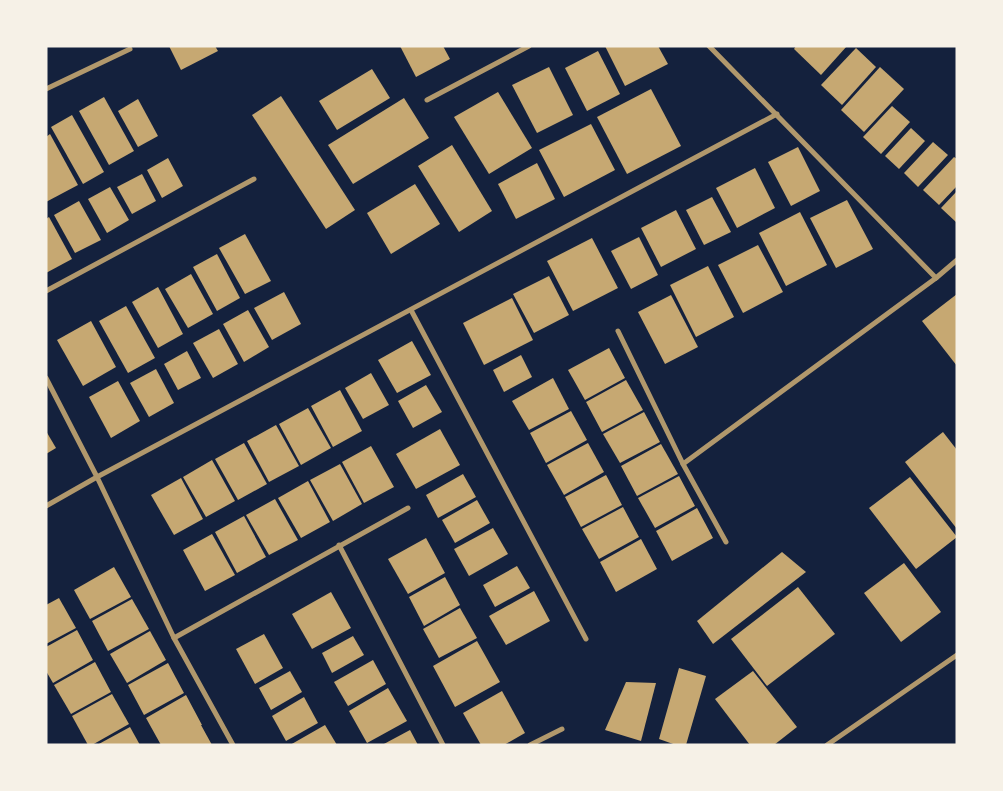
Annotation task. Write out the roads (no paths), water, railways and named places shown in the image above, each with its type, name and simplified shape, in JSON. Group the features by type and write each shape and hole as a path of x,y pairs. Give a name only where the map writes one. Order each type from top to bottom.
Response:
{"street":[{"path":"427,100 529,46"},
{"path":"709,46 936,278"},
{"path":"46,89 130,49"},
{"path":"46,506 777,114"},
{"path":"46,291 254,179"},
{"path":"682,464 936,278 957,260"},
{"path":"411,310 586,638"},
{"path":"618,331 682,464 726,542"},
{"path":"46,378 97,477 174,638 233,745"},
{"path":"174,638 408,508"},
{"path":"339,546 443,745"},
{"path":"827,745 957,655"},
{"path":"530,745 562,729"}]}
